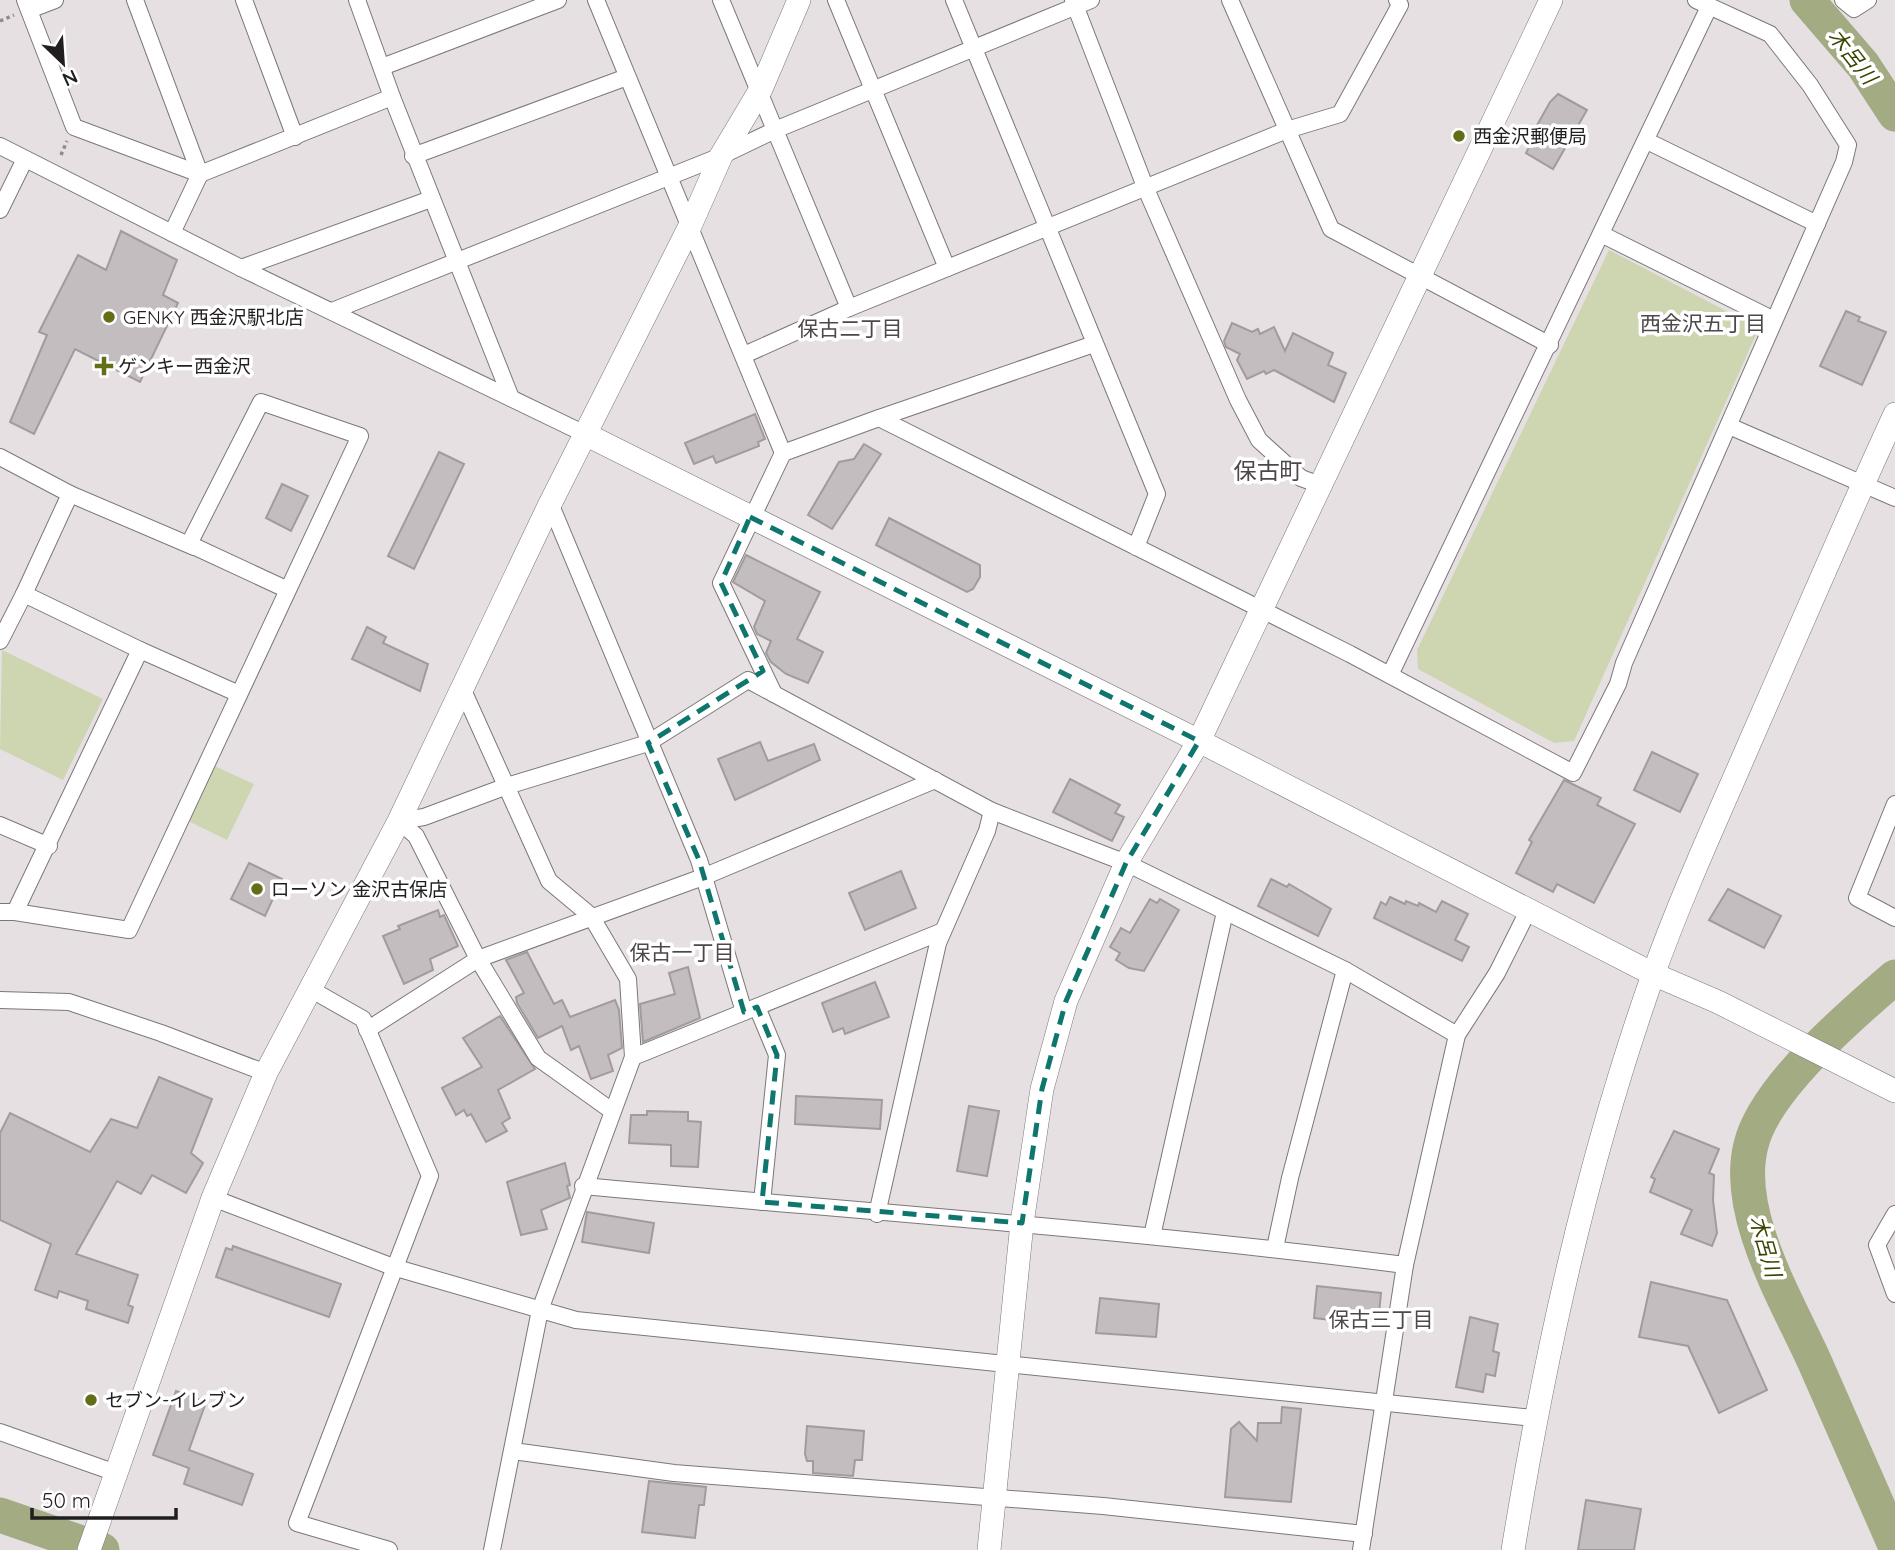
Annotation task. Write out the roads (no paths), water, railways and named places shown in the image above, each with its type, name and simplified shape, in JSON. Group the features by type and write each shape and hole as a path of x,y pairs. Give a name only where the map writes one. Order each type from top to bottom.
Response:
{"street":[{"path":"55,0 27,5 74,127 200,174 392,97"},
{"path":"135,0 200,174 172,233"},
{"path":"244,0 295,137"},
{"path":"357,0 414,156 511,398"},
{"path":"382,67 558,0"},
{"path":"596,0 671,175 783,453"},
{"path":"722,0 761,89 775,130 849,308"},
{"path":"89,1550 213,1198 266,1073 399,821 550,503 690,226 721,156 761,89 799,0"},
{"path":"835,0 875,90 947,268"},
{"path":"954,0 1157,494 1136,547"},
{"path":"1230,0 1331,229 1418,278 1550,345"},
{"path":"744,355 849,308 1287,130 1340,114 1400,5 1397,0"},
{"path":"989,1550 992,1498 1022,1223 1042,1089 1066,1001 1126,863 1199,741 1551,0"},
{"path":"1843,0 1854,9 1868,0"},
{"path":"332,311 721,156 775,130 1080,2 1146,189 1187,287 1259,440 1301,478 1320,485"},
{"path":"879,418 1261,609 1573,773 1618,684 1624,663 1844,162 1848,145 1810,85 1770,34 1703,3 1647,141 1390,676"},
{"path":"414,156 628,77"},
{"path":"1647,141 1817,224"},
{"path":"0,146 241,268 585,434 1199,741 1653,974 1780,1032 1895,1091"},
{"path":"0,210 25,159"},
{"path":"241,268 431,199"},
{"path":"1603,235 1774,320"},
{"path":"774,694 721,583 750,517 783,453 1094,344"},
{"path":"140,650 49,846 7,912 129,930 360,436 261,402 189,544 194,547"},
{"path":"1513,1550 1534,1418 1562,1285 1593,1164 1653,974 1710,834 1895,414"},
{"path":"1729,426 1895,498"},
{"path":"0,457 70,494 288,590"},
{"path":"0,641 70,494"},
{"path":"550,503 699,860 751,1009 777,1055 762,1202"},
{"path":"24,594 239,694"},
{"path":"399,821 424,817 507,786 648,743 748,680 992,811 1126,863 1345,970 1457,1035"},
{"path":"462,688 549,881 590,916 628,979 633,1057 583,1186 540,1310 492,1550"},
{"path":"368,1030 478,960 590,916 703,877 935,780"},
{"path":"1895,804 1857,898 1895,919"},
{"path":"877,1214 943,931 987,831 992,811"},
{"path":"399,821 416,836 478,960 538,1058 612,1111"},
{"path":"0,825 49,846"},
{"path":"513,1451 674,1473 1103,1506 1362,1542 1405,1265 1457,1035 1497,973 1528,909"},
{"path":"1152,1236 1225,912"},
{"path":"633,1057 943,931"},
{"path":"1275,1248 1290,1178 1345,970"},
{"path":"312,990 363,1019 430,1176 393,1267 298,1523 389,1550"},
{"path":"0,1000 69,1003 161,1032 266,1073"},
{"path":"583,1186 877,1214 1022,1223 1275,1248 1405,1265"},
{"path":"213,1198 393,1267 576,1320 1534,1418"},
{"path":"1895,1214 1877,1245 1895,1293"},
{"path":"0,1432 114,1480"}],"waterway":[{"name":"木呂川","path":"1807,0 1863,65 1895,114"},
{"name":"木呂川","path":"1895,977 1812,1054 1773,1100 1759,1123 1751,1145 1748,1172 1750,1200 1767,1258 1895,1545"},
{"path":"0,1515 102,1550"}],"place":[{"name":"西金沢郵便局","path":"1459,136"},
{"name":"GENKY 西金沢駅北店","path":"109,317"},
{"name":"ゲンキー西金沢","path":"104,366"},
{"name":"ローソン 金沢古保店","path":"257,889"},
{"name":"セブン-イレブン","path":"91,1400"}],"district":[{"name":"西金沢五丁目","path":"1703,323"},
{"name":"保古二丁目","path":"850,328"},
{"name":"保古町","path":"1268,470"},
{"name":"保古一丁目","path":"682,952"},
{"name":"保古三丁目","path":"1381,1319"}]}
